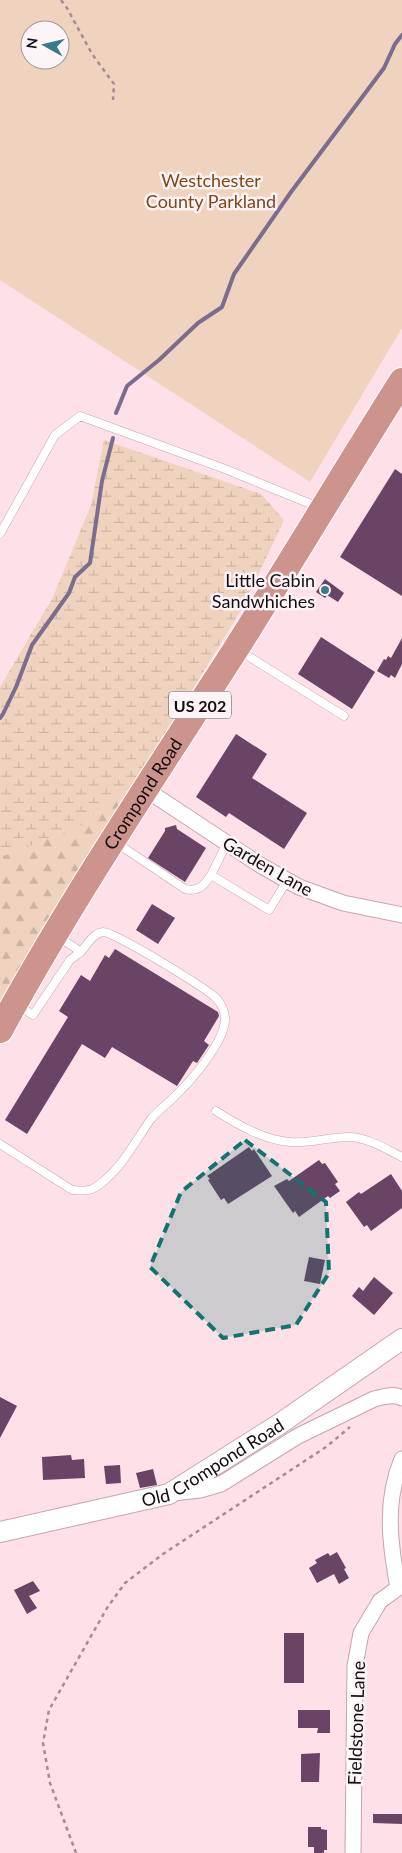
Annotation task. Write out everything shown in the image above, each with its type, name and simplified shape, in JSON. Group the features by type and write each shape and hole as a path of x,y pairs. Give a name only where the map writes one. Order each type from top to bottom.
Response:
{"highway":[{"name":"Crompond Road","path":"0,1030 56,934 145,789 236,649 402,382"}],"street":[{"name":"Garden Lane","path":"145,789 287,881 321,897 402,915"},
{"name":"Old Crompond Road","path":"0,1532 169,1494 278,1425 402,1339"},
{"path":"169,1494 200,1490 220,1484 298,1436 361,1405 386,1396 399,1396 402,1398"},
{"name":"Fieldstone Lane","path":"353,1853 355,1666 362,1633 380,1601 400,1589 390,1546 390,1515 396,1473 402,1460"}],"lane":[{"path":"0,534 56,435 80,416 225,469 322,509"},
{"path":"236,649 252,657 297,688 344,716"},
{"path":"113,841 185,889 193,891 200,888 211,875 227,843"},
{"path":"211,875 269,910 287,881"},
{"path":"0,1144 72,1190 86,1192 99,1186 112,1174 160,1108 175,1096 201,1069 222,1032 225,1019 223,1010 216,998 160,961 112,934 103,932 95,935 81,952 70,960 33,1015 14,1004"},
{"path":"56,934 81,952"},
{"path":"216,1111 237,1124 274,1138 291,1142 350,1136 366,1140 402,1157"}],"path":[{"path":"60,0 68,8 92,54 114,84 114,100"},
{"path":"76,1853 50,1783 42,1742 49,1710 107,1608 125,1583 164,1554 326,1447 354,1423"}],"highlighted area":[{"path":"245,1140 326,1202 329,1273 296,1325 223,1338 150,1267 181,1192"}],"green space":[{"name":"Westchester County Parkland","path":"0,0 402,0 402,328 310,482 0,280"},
{"path":"104,440 261,494 284,520 244,605 135,784 79,827 3,856 0,869 0,687 53,597 91,505"},
{"path":"135,784 0,1011 0,869 3,856 79,827"}],"building":[{"path":"395,469 402,474 402,596 340,557"},
{"path":"325,579 344,593 338,602 327,595 325,598 316,592"},
{"path":"321,637 375,672 352,709 298,674"},
{"path":"402,638 402,664 395,678 391,675 389,678 377,671 384,659 386,660 388,656 391,658"},
{"path":"236,734 267,754 252,778 307,813 284,849 229,813 226,817 196,797"},
{"path":"176,825 177,829 206,848 185,882 148,858 165,828"},
{"path":"152,904 175,918 158,944 136,930"},
{"path":"115,949 218,1012 219,1016 204,1041 209,1045 197,1063 193,1061 177,1086 112,1047 105,1058 82,1044 27,1134 5,1120 68,1017 59,1011 81,975 90,981 105,955 109,958"},
{"path":"249,1147 252,1151 254,1149 272,1176 228,1204 224,1198 221,1200 207,1176"},
{"path":"319,1160 322,1164 325,1163 338,1182 335,1184 340,1191 330,1198 328,1196 299,1217 295,1211 293,1213 274,1186 287,1179 289,1181"},
{"path":"391,1174 402,1191 402,1208 371,1231 367,1225 364,1227 346,1202 359,1192 361,1194"},
{"path":"309,1257 325,1260 320,1284 304,1281"},
{"path":"374,1277 393,1293 374,1315 352,1296 359,1287 363,1291"},
{"path":"0,1397 17,1406 0,1438"},
{"path":"71,1455 72,1460 84,1459 85,1478 43,1480 42,1457"},
{"path":"120,1465 121,1483 106,1484 104,1466"},
{"path":"153,1469 157,1485 140,1488 136,1473"},
{"path":"337,1552 349,1578 339,1584 334,1574 317,1583 309,1568 317,1563 315,1560 328,1553 330,1556"},
{"path":"33,1581 40,1591 29,1596 37,1608 27,1614 14,1590"},
{"path":"284,1633 304,1633 304,1683 284,1683"},
{"path":"298,1710 330,1710 330,1733 317,1733 318,1728 298,1728"},
{"path":"320,1753 319,1782 301,1782 301,1754"},
{"path":"373,1814 402,1814 402,1824 373,1823"},
{"path":"308,1827 321,1827 321,1829 327,1830 327,1850 324,1850 324,1853 314,1853 314,1847 308,1847"}],"waterway":[{"path":"116,413 127,386 159,360 198,323 222,307 234,274 291,192 384,68 395,44 402,35"},
{"path":"0,718 16,687 32,645 69,593 75,577 90,563 102,481 113,438"}],"place":[{"name":"Little Cabin Sandwhiches","path":"325,590"}]}
